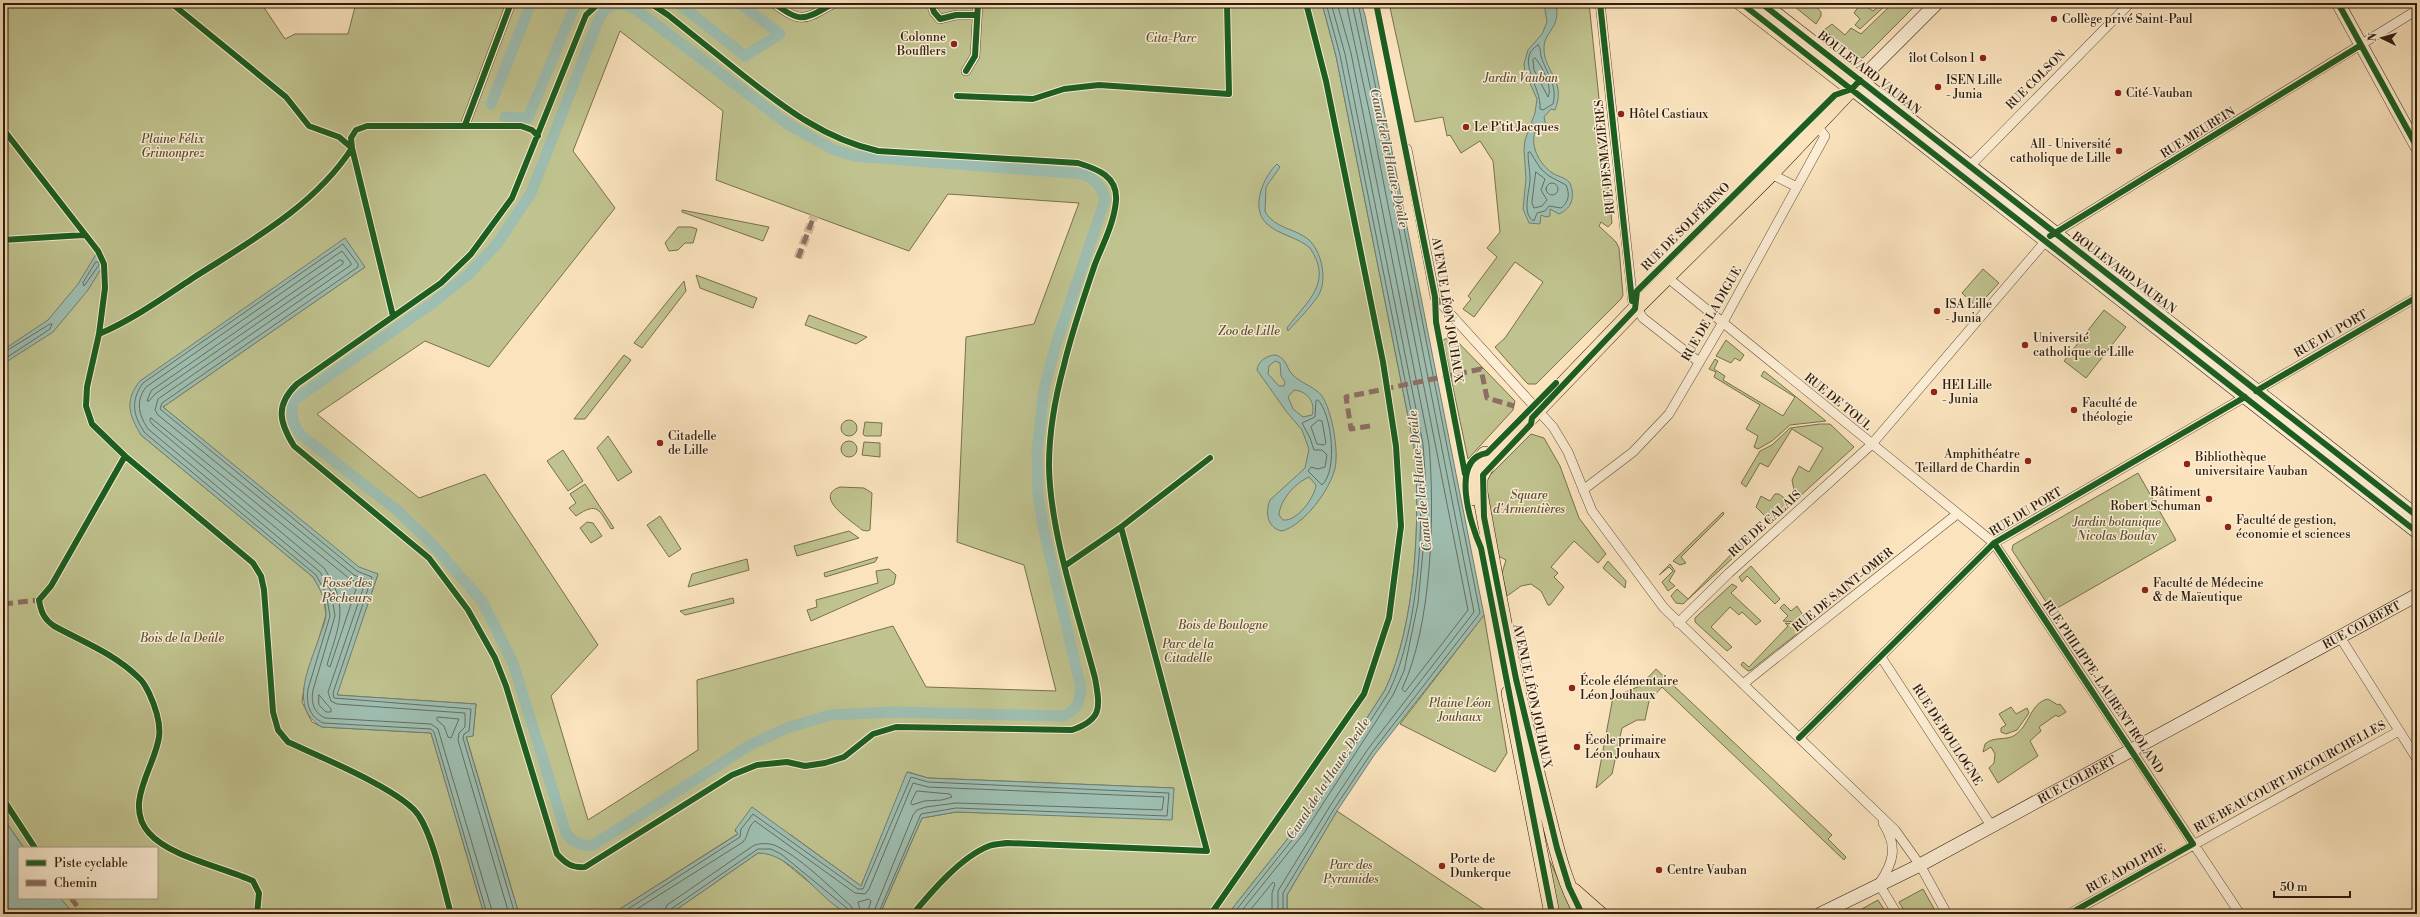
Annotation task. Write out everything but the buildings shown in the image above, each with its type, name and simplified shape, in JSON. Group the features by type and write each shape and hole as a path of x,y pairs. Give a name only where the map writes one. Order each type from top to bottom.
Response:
{"main road":[{"name":"BOULEVARD VAUBAN","path":"1741,3 1856,84"},
{"name":"BOULEVARD VAUBAN","path":"1761,3 1856,84 2250,394 2417,532"},
{"name":"RUE DE SOLFÉRINO","path":"1474,477 1475,464 1536,408 1612,326 1635,309 1668,278 1771,174 1856,84 1937,3"},
{"path":"2338,3 2417,147"},
{"name":"BOULEVARD VAUBAN","path":"2250,394 2417,516"},
{"name":"AVENUE LÉON JOUHAUX","path":"1474,477 1480,493 1516,679 1537,771 1569,887 1582,914"},
{"name":"AVENUE LÉON JOUHAUX","path":"1474,477 1552,914"},
{"name":"RUE COLBERT","path":"1820,914 1879,884 1920,866 2417,595"},
{"path":"1569,887 1600,914"}],"street":[{"path":"465,125 511,3"},
{"path":"774,3 797,18 809,18 834,3"},
{"path":"931,3 934,12 940,19 956,15 977,15"},
{"path":"966,71 975,56 978,3"},
{"name":"RUE DESMAZIÈRES","path":"1600,3 1630,287 1635,309"},
{"name":"RUE COLSON","path":"1966,171 2130,3"},
{"name":"RUE MEUREIN","path":"1871,445 2050,237 2417,10"},
{"name":"RUE DE LA DIGUE","path":"1582,490 1618,465 1653,433 1669,414 1723,322 1825,136 1817,126"},
{"name":"AVENUE LÉON JOUHAUX","path":"1407,150 1435,297 1536,408"},
{"path":"1771,174 1797,187"},
{"name":"RUE DE TOUL","path":"1668,278 1871,445 1994,543"},
{"name":"RUE DU PORT","path":"1799,738 1994,543 2417,297"},
{"path":"1635,309 1645,320 1699,362"},
{"path":"1536,408 1553,427 1564,445 1582,490 1596,518 1664,608 1678,623 1874,808 1899,834 1920,866 1947,914"},
{"name":"RUE DE CALAIS","path":"1678,623 1729,573 1871,445"},
{"name":"RUE DE SAINT-OMER","path":"1743,684 1957,514"},
{"name":"RUE PHILIPPE-LAURENT ROLAND","path":"1994,543 2240,914"},
{"path":"2340,637 2417,760"},
{"name":"RUE DE BOULOGNE","path":"1881,657 1992,827"},
{"name":"RUE BEAUCOURT-DECOURCHELLES","path":"2193,844 2399,731"},
{"path":"1874,808 1890,834 1894,847 1890,866 1879,884 1896,914"},
{"name":"RUE ADOLPHE","path":"2069,914 2193,844"}],"green space":[{"name":"Parc de la Citadelle","path":"3,3 261,3 285,39 295,34 348,34 356,3 1322,3 1336,56 1414,446 1417,505 1414,570 1404,634 1385,690 1297,827 1228,914 880,914 922,818 956,812 1172,819 1173,788 928,778 908,772 861,886 791,835 735,831 739,833 612,914 519,914 466,736 473,736 476,704 336,695 378,574 359,568 163,407 365,267 140,381 141,435 313,577 323,594 326,615 304,688 302,702 312,722 322,727 431,733 484,914 74,914 61,899 158,899 158,847 23,847 3,818","holes":["620,31 723,111 716,180 909,251 948,194 1079,203 1034,324 966,337 957,542 1024,565 1056,691 926,687 893,626 697,680 698,750 588,820 551,696 598,645 485,474 419,498 317,414 425,341 489,367 615,208 573,151"]},
{"name":"Jardin Vauban","path":"1389,3 1589,3 1612,223 1608,227 1601,222 1599,226 1616,242 1619,248 1623,295 1621,299 1536,384 1528,384 1495,347 1505,338 1543,282 1515,262 1474,317 1463,309 1471,299 1468,296 1497,257 1487,248 1500,232 1493,161 1480,141 1461,153 1450,135 1447,136 1443,117 1415,122"},
{"path":"1790,3 1813,3 1821,12 1821,16 1816,24"},
{"path":"1861,3 1873,11 1882,3 1888,3 1860,29 1855,25 1860,19 1854,13"},
{"path":"1893,3 1918,3 1863,58 1860,58 1824,30 1832,24 1845,35 1851,28 1861,34"},
{"path":"682,210 769,227 763,241 682,212"},
{"path":"678,227 691,227 697,229 693,243 685,243 678,250 669,251 665,243"},
{"path":"1983,269 1999,283 1977,307 1962,293"},
{"path":"696,275 757,298 753,308 700,288"},
{"path":"684,281 686,291 642,348 634,343"},
{"path":"2104,310 2126,327 2086,378 2064,361"},
{"path":"809,315 867,337 856,344 805,325"},
{"path":"1452,336 1515,401 1513,410 1468,459 1443,340"},
{"path":"1726,340 1744,355 1740,361 1735,358 1731,363 1716,356"},
{"path":"624,355 631,360 585,419 574,419"},
{"path":"1715,359 1718,361 1714,369 1725,376 1723,380 1783,416 1795,397 1761,376 1764,371 1826,421 1790,425 1772,441 1758,449 1754,447 1758,436 1746,429 1760,405 1714,377 1716,372 1709,369"},
{"path":"849,420 855,422 857,428 855,434 849,436 843,434 841,428 843,422"},
{"path":"865,422 882,423 881,436 865,436 863,434"},
{"path":"1830,424 1854,447 1799,497 1795,495 1792,480 1799,466 1809,472 1823,448 1792,429 1768,467 1760,463 1746,487 1741,483 1760,451 1772,445 1790,428"},
{"name":"Square d'Armentières","path":"1531,434 1544,438 1560,466 1579,518 1606,554 1598,563 1574,541 1551,567 1558,573 1554,577 1564,587 1550,605 1548,605 1541,591 1531,584 1521,586 1507,596 1502,573 1506,560 1498,556 1485,492 1486,479"},
{"path":"608,436 632,472 618,481 597,448"},
{"path":"849,441 855,443 857,449 855,455 849,457 843,455 841,449 843,443"},
{"path":"864,442 880,443 880,457 862,455"},
{"path":"563,450 583,481 568,491 547,461"},
{"name":"Jardin botanique Nicolas Boulay","path":"2138,473 2176,540 2052,611 2012,550 2013,545"},
{"path":"585,484 614,528 611,529 604,517 597,510 589,509 576,516 569,508 576,503 570,494"},
{"path":"840,487 864,488 872,493 870,530 862,530 843,515 832,503 830,497 832,491"},
{"path":"1775,494 1779,494 1791,503 1771,522 1756,507 1761,496 1770,501"},
{"path":"1723,512 1724,514 1681,557 1686,563 1680,565 1673,561"},
{"path":"660,516 681,549 669,557 647,525"},
{"path":"587,522 593,523 602,536 591,543 580,528"},
{"path":"849,531 859,538 797,556 794,546"},
{"path":"1748,537 1748,544 1683,604 1676,603 1671,596 1677,589 1688,599"},
{"path":"878,557 875,562 825,577 824,573"},
{"path":"747,559 749,570 688,587 692,574"},
{"path":"1608,561 1626,581 1625,588 1603,568"},
{"path":"1670,564 1675,571 1669,581 1675,586 1668,591 1662,582 1673,571 1669,567 1659,575"},
{"path":"1751,566 1780,599 1775,604 1747,576 1742,582 1739,577"},
{"path":"889,569 896,575 894,584 811,621 807,610 817,607 816,600 878,583 876,571"},
{"path":"1732,584 1737,587 1731,593 1761,621 1756,625 1742,612 1739,615 1730,607 1711,627 1732,647 1727,651 1695,622 1695,618"},
{"path":"733,598 734,603 685,615 680,611"},
{"path":"1784,604 1791,611 1797,606 1808,623 1783,621 1788,616 1780,608"},
{"name":"Plaine Léon Jouhaux","path":"1484,615 1507,753 1495,772 1400,724"},
{"path":"1785,623 1807,626 1751,670 1748,671 1741,665 1743,662 1749,667 1788,626"},
{"path":"1656,669 1832,835 1828,839 1846,857 1844,860 1662,687 1649,701 1645,720 1637,720 1622,728 1612,774 1596,788 1613,697 1640,686"},
{"path":"2048,699 2058,705 2060,704 2066,712 2058,717 2056,715 2039,727 2041,731 2030,741 2038,756 1998,783 1989,768 1994,763 1995,754 1991,747 1983,752 1985,744 1992,740 2008,738 2015,735 2024,726 2037,705"},
{"path":"2011,707 2016,714 2027,708 2029,713 2017,730 2006,734 2001,732 2001,728 2006,725 1999,714"},
{"name":"Parc des Pyramides","path":"1337,811 1491,914 1287,914 1287,895"},
{"path":"758,853 770,853 782,860 848,914 670,914"},
{"path":"1550,861 1574,914 1557,914 1548,862"},
{"path":"1923,889 1937,914 1906,914 1899,902"},
{"path":"1878,900 1887,914 1871,912 1868,914 1867,911 1863,914 1860,910"}],"water":[{"name":"Canal de la Haute-Deûle","path":"1322,3 1361,3 1365,15 1484,615 1375,754 1337,811 1287,895 1287,914 1228,914 1297,827 1385,690 1404,634 1414,570 1417,505 1414,446 1336,56"},
{"path":"1544,3 1556,3 1556,19 1547,37 1544,48 1547,63 1557,83 1558,100 1555,110 1551,109 1544,117 1546,126 1539,125 1535,131 1534,143 1535,150 1546,168 1553,174 1570,183 1572,188 1572,201 1564,211 1559,214 1550,209 1550,216 1546,217 1541,215 1540,224 1529,223 1523,209 1526,179 1524,150 1525,140 1535,113 1537,99 1525,72 1524,64 1528,50 1542,34 1547,22"},
{"path":"1277,164 1280,167 1266,187 1265,212 1274,222 1303,235 1313,244 1320,258 1323,275 1323,282 1318,296 1288,331 1287,328 1315,291 1319,272 1317,260 1310,248 1300,241 1271,227 1261,216 1259,200 1261,192 1272,169"},
{"name":"Fossé des Pêcheurs","path":"345,238 365,267 163,407 359,567 378,574 337,695 476,704 473,736 466,737 519,914 484,914 431,733 322,727 311,718 305,708 303,696 308,670 326,619 324,599 313,577 141,435 131,414 130,402 135,388 140,381"},
{"path":"98,251 104,264 88,290 53,332 3,364 3,350 48,320 78,284"},
{"path":"1273,355 1283,359 1295,377 1316,390 1322,396 1332,421 1336,452 1335,468 1328,486 1322,496 1315,506 1299,522 1282,531 1273,527 1270,523 1268,519 1268,505 1270,500 1305,468 1309,449 1302,430 1286,411 1257,370 1261,361 1266,357","holes":["1275,361 1280,363 1281,376 1285,382 1284,386 1279,386 1268,374 1269,366","1294,390 1303,392 1309,398 1313,406 1312,415 1303,417 1293,409 1288,397","1309,477 1316,485 1309,502 1294,517 1288,520 1283,520 1279,515 1285,498 1299,483"]},
{"path":"907,772 928,778 1174,788 1172,820 956,812 922,818 880,914 858,915 846,913 782,860 770,855 758,853 670,914 612,914 738,834 735,830 752,807 861,886"},
{"path":"3,818 23,847 18,847 18,899 61,899 74,914 3,914"}],"waterway":[{"path":"491,104 531,3"},
{"path":"505,117 528,118 576,3"},
{"path":"678,3 745,56 780,34 739,3"},
{"path":"619,4 634,8 789,125 832,149 854,156 1083,174 1098,184 1105,200 1055,347 1044,390 1037,450 1038,496 1044,531 1081,688 1079,702 1075,708 1064,716 892,712 830,715 787,728 750,745 593,845 589,845 574,841 566,833 513,663 482,601 431,543 399,512 301,435 294,423 292,411 293,401 434,302 469,274 497,244 531,193 599,19 607,8 619,4"}],"tunnel":[{"path":"798,258 814,216"}],"marked path":[{"path":"798,258 814,216"},
{"path":"1435,296 1455,319"},
{"path":"1370,426 1351,429 1346,397 1481,369 1487,398 1514,406"},
{"path":"3,604 39,600"},
{"path":"72,899 83,914"}],"cycle path":[{"path":"99,334 147,308 280,221 319,188 337,169 352,148 339,137 309,126 286,97 171,3"},
{"path":"465,125 511,3"},
{"path":"599,3 586,15 512,198 471,254 441,283 297,384 285,399 282,407 285,429 294,446 429,558 468,610 495,658 506,686 557,854 570,865 576,867 585,867 732,775 757,765 787,762 805,766 825,763 844,757 873,734 896,727 1072,730 1089,721 1097,711 1098,704 1095,678 1066,573 1054,518 1049,453 1055,402 1067,352 1078,314 1095,264 1108,233 1115,209 1116,192 1114,185 1099,171 1078,163 878,151 841,139 823,131 775,100 668,15 650,3"},
{"path":"774,3 791,15 798,17 810,16 834,3"},
{"path":"931,3 934,12 940,19 956,15 977,15"},
{"path":"966,71 975,56 978,3"},
{"path":"957,96 1033,99 1064,89 1099,85 1229,94 1227,3"},
{"path":"1211,914 1364,694 1389,618 1401,526 1396,446 1383,362 1326,81 1306,3"},
{"path":"1376,3 1435,297 1436,322 1465,474"},
{"path":"1600,3 1632,301"},
{"path":"1741,3 2417,532"},
{"path":"1761,3 2417,516"},
{"path":"2338,3 2417,147"},
{"path":"2050,236 2361,45"},
{"path":"1582,914 1569,887 1557,848 1516,679 1484,517 1483,475 1531,424 1532,418 1635,309 1637,291 1835,95 1852,89 1860,80"},
{"path":"393,316 352,148 351,138 356,130 367,126 521,126 532,130 538,136"},
{"path":"3,129 98,251 104,264 105,288 99,334 87,387 86,406 92,424 125,456 253,563 261,576 264,590 273,712 278,730 288,742 379,785 410,806 419,816 429,837 438,863 451,914"},
{"path":"3,240 84,235"},
{"path":"2256,391 2417,297"},
{"path":"1552,914 1481,548 1468,510 1466,480 1469,467 1475,458 1487,453 1556,383"},
{"path":"1799,738 1994,543 2245,397"},
{"path":"125,456 51,586 39,600 41,608 45,618 54,626 120,662 142,681 149,693 157,715 159,726 159,737 156,749 140,798 139,810 142,822 149,833 170,849 253,881 259,893 257,914"},
{"path":"1121,527 1210,458"},
{"path":"913,914 938,885 958,866 978,851 993,845 1007,843 1207,851 1121,527 1066,565"},
{"path":"1994,543 2193,844 2069,914"},
{"path":"3,799 34,847"}],"place":[{"name":"Collège privé Saint-Paul","path":"2054,19"},
{"name":"Colonne Boufflers","path":"954,44"},
{"name":"îlot Colson 1","path":"1983,58"},
{"name":"ISEN Lille - Junia","path":"1938,87"},
{"name":"Cité-Vauban","path":"2118,93"},
{"name":"Hôtel Castiaux","path":"1621,114"},
{"name":"Le P'tit Jacques","path":"1466,127"},
{"name":"All - Université catholique de Lille","path":"2119,151"},
{"name":"ISA Lille - Junia","path":"1937,311"},
{"name":"Université catholique de Lille","path":"2025,345"},
{"name":"HEI Lille - Junia","path":"1934,392"},
{"name":"Faculté de théologie","path":"2074,410"},
{"name":"Citadelle de Lille","path":"660,443"},
{"name":"Amphithéatre Teillard de Chardin","path":"2028,461"},
{"name":"Bibliothèque universitaire Vauban","path":"2187,464"},
{"name":"Bâtiment Robert Schuman","path":"2209,499"},
{"name":"Faculté de gestion, économie et sciences","path":"2228,527"},
{"name":"Faculté de Médecine & de Maïeutique","path":"2145,590"},
{"name":"École élémentaire Léon Jouhaux","path":"1572,688"},
{"name":"École primaire Léon Jouhaux","path":"1577,747"},
{"name":"Porte de Dunkerque","path":"1442,866"},
{"name":"Centre Vauban","path":"1659,870"}],"park label":[{"name":"Cita-Parc","path":"1171,38"},
{"name":"Plaine Félix Grimonprez","path":"173,146"},
{"name":"Zoo de Lille","path":"1249,331"},
{"name":"Bois de Boulogne","path":"1223,625"},
{"name":"Bois de la Deûle","path":"182,638"}]}
